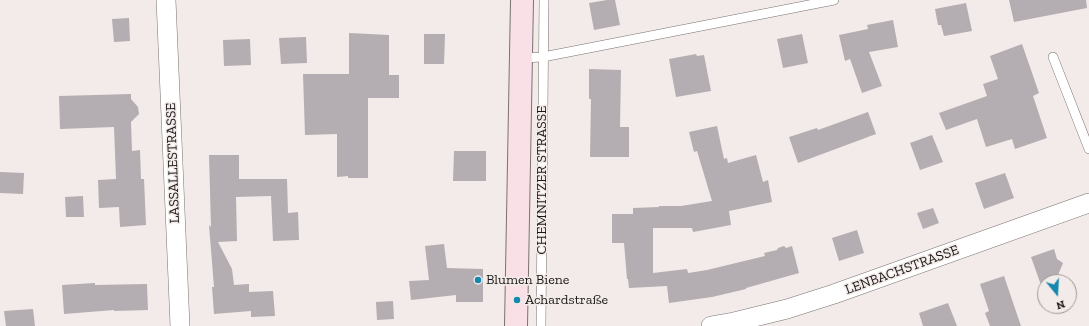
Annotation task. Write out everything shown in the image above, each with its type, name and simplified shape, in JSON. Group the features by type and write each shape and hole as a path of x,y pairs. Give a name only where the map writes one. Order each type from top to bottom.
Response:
{"main road":[{"name":"CHEMNITZER STRASSE","path":"516,326 522,0"}],"street":[{"name":"LASSALLESTRASSE","path":"166,0 180,326"},
{"name":"LENBACHSTRASSE","path":"711,326 787,309 834,294 1089,203"}],"lane":[{"name":"CHEMNITZER STRASSE","path":"541,326 544,0"},
{"path":"521,58 543,57 834,0"},
{"path":"1054,57 1089,149"}],"building":[{"path":"615,0 620,25 594,30 589,3"},
{"path":"1009,0 1086,0 1087,8 1014,22"},
{"path":"966,3 972,31 944,36 941,25 938,25 935,9"},
{"path":"129,18 130,41 114,42 112,19"},
{"path":"893,20 898,47 869,52 882,86 862,93 850,59 845,61 839,35 868,29 867,25"},
{"path":"349,33 389,35 389,75 399,75 399,98 368,98 368,178 348,178 348,176 337,177 337,134 305,135 303,74 349,74"},
{"path":"424,34 445,34 444,64 424,64"},
{"path":"802,34 808,63 783,68 777,39"},
{"path":"306,37 307,63 281,64 279,38"},
{"path":"250,39 251,65 224,66 223,40"},
{"path":"1022,44 1039,93 1033,96 1047,138 1015,149 1012,139 986,147 977,119 946,130 939,113 987,96 983,84 998,79 990,56"},
{"path":"696,54 697,56 704,55 711,91 676,97 669,59"},
{"path":"589,69 621,70 620,127 629,127 629,157 590,157 591,99 589,99"},
{"path":"131,94 131,99 138,107 139,114 131,122 132,151 140,150 141,179 144,179 146,225 120,227 119,207 99,208 98,180 116,179 114,127 60,129 59,96"},
{"path":"868,112 876,134 798,163 789,137 817,128 818,130"},
{"path":"717,126 724,159 727,158 728,163 756,155 763,182 768,180 772,202 729,211 731,225 693,232 692,228 653,228 653,273 687,269 688,273 707,270 765,256 764,253 777,250 778,248 784,246 786,248 792,246 799,273 746,289 712,297 669,303 667,286 629,288 624,243 612,243 612,214 633,214 633,208 681,206 712,201 697,151 694,152 689,132"},
{"path":"932,135 943,162 920,170 910,143"},
{"path":"454,151 486,151 486,181 453,181"},
{"path":"209,155 239,155 239,179 287,179 288,213 298,212 299,240 273,241 271,196 236,197 237,241 218,242 232,269 234,285 249,284 249,292 273,291 275,316 251,317 251,311 214,314 212,287 214,287 209,225 211,227"},
{"path":"0,172 24,173 23,194 0,193"},
{"path":"1005,173 1014,198 984,209 975,183"},
{"path":"83,196 84,217 66,217 65,197"},
{"path":"933,208 939,223 923,229 917,213"},
{"path":"857,230 864,253 839,261 832,238"},
{"path":"444,244 447,268 483,269 483,302 456,302 456,295 411,300 409,281 429,280 425,246"},
{"path":"1054,249 1057,259 1063,263 1058,274 1037,274 1031,257"},
{"path":"1004,276 1021,326 990,326 985,313 989,311 980,284"},
{"path":"95,283 95,285 147,284 148,310 114,310 64,314 62,285"},
{"path":"393,301 394,319 377,320 376,302"},
{"path":"948,303 957,326 923,326 919,313"},
{"path":"33,309 35,326 6,326 4,311"}],"place":[{"name":"Blumen Biene","path":"478,280"},
{"name":"Achardstraße","path":"517,300"}]}
